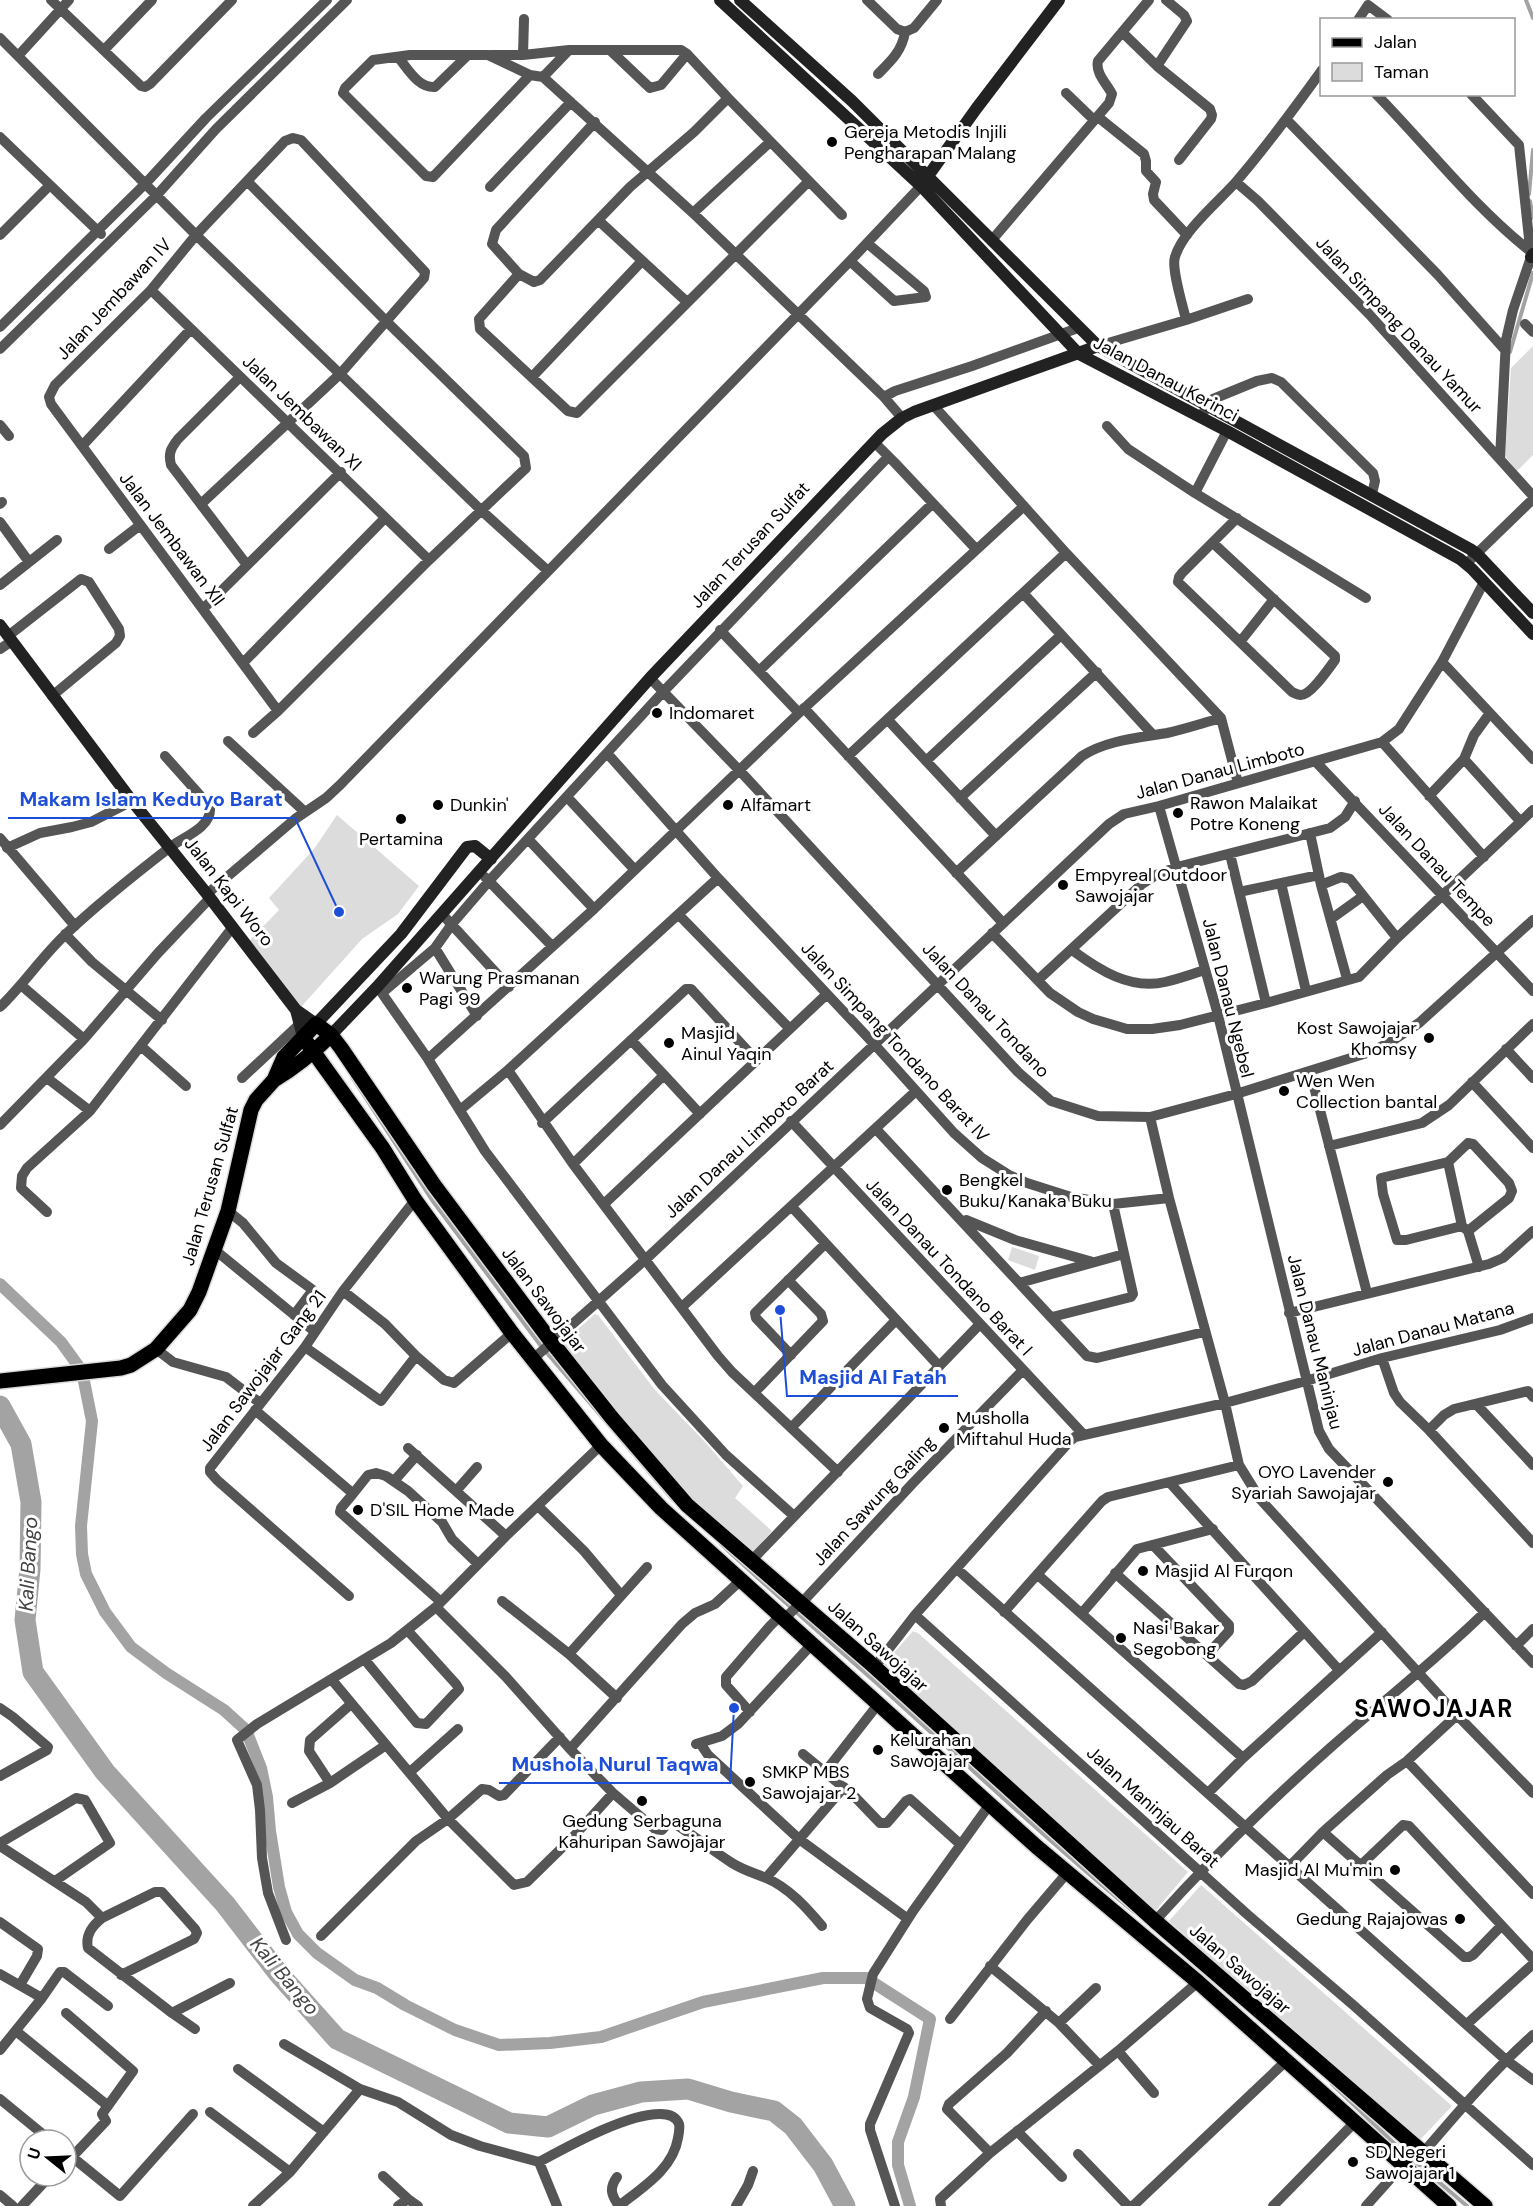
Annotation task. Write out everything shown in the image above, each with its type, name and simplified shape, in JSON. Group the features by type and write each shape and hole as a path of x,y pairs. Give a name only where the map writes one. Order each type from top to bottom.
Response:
{"main road":[{"path":"307,1026 331,1035"},
{"name":"Jalan Kapi Woro","path":"307,1026 314,1053"},
{"name":"Jalan Terusan Sulfat","path":"274,1080 284,1057 307,1026"},
{"name":"Jalan Terusan Sulfat","path":"0,1381 98,1371 131,1365 156,1349 190,1310 215,1250 228,1211 248,1117 256,1100 274,1080 314,1053 331,1035"},
{"name":"Jalan Sawojajar","path":"331,1035 543,1350 601,1445 661,1508 725,1551 751,1561 799,1604 863,1671 1045,1838 1067,1873 1198,1982 1354,2123 1404,2163 1449,2206"},
{"name":"Jalan Sawojajar","path":"314,1053 382,1147 415,1200 512,1333 543,1350 612,1418 725,1551 740,1581 784,1615 812,1644 863,1671 879,1703 990,1804 1045,1838 1155,1921 1485,2206"}],"street":[{"path":"51,0 145,87 232,0"},
{"path":"18,56 69,0"},
{"path":"105,50 152,0"},
{"path":"1,324 98,231 206,118 327,0"},
{"path":"0,349 156,195 216,129 348,0"},
{"name":"Jalan Danau Kerinci","path":"720,0 992,240 1098,346 1203,412 1227,431 1466,564 1533,634"},
{"name":"Jalan Danau Kerinci","path":"740,0 852,100 1079,354 1372,494 1477,554 1533,613"},
{"path":"867,0 897,29 905,32 914,28 937,0"},
{"path":"0,1125 84,1039 208,896 305,812 340,785 867,243 925,181 976,109 1059,0"},
{"path":"992,240 1112,99 1110,90 1099,72 1098,61 1149,0"},
{"path":"1156,66 1188,21 1166,0"},
{"path":"1359,18 1366,3 1385,18"},
{"path":"523,55 524,19"},
{"path":"878,74 893,59 903,43 905,32"},
{"path":"1122,32 1156,66 1210,109 1211,119 1179,160"},
{"path":"0,38 196,235 482,511 548,571"},
{"path":"543,77 569,50"},
{"path":"530,75 433,177 429,176 343,93 345,88 373,60 410,55 523,55 569,50 681,51 687,54 842,215"},
{"path":"611,51 650,88 661,85 687,54"},
{"path":"398,57 420,84 428,88 435,87 468,55"},
{"path":"488,55 530,75 543,77 595,122 798,313 884,397 902,418"},
{"path":"1186,320 1173,265 1178,250 1187,235 1236,182 1320,73"},
{"path":"1066,93 1144,154 1146,171 1156,182 1154,200 1187,235"},
{"path":"1378,96 1506,232 1532,255"},
{"path":"1473,96 1517,142 1520,148 1532,255 1513,310 1505,350 1500,458"},
{"path":"595,122 496,230 492,238 492,244 519,273 534,282 540,280 630,187 728,98"},
{"path":"490,187 571,102"},
{"path":"206,118 216,129"},
{"path":"1286,119 1438,275 1505,350"},
{"name":"Jalan Jembawan IV","path":"55,385 151,290 196,235 285,141 293,138 301,140 424,269 424,278 342,374 201,504"},
{"path":"693,213 770,142"},
{"path":"2,144 109,242"},
{"path":"519,273 479,319 480,329 568,411 577,413 809,181"},
{"path":"248,182 524,456 526,468 253,733"},
{"name":"Jalan Simpang Danau Yamur","path":"1236,182 1258,201 1369,314 1500,458 1533,498"},
{"path":"0,235 49,186"},
{"path":"598,220 687,302"},
{"path":"850,261 894,302 926,297 924,291 867,243"},
{"path":"533,376 642,261"},
{"name":"Jalan Jembawan XI","path":"151,290 341,472 429,560"},
{"path":"1098,346 1248,299"},
{"path":"884,397 1078,328"},
{"path":"82,446 191,329"},
{"name":"Jalan Terusan Sulfat","path":"331,1035 379,990 413,946 650,678 874,442 902,418 1098,346"},
{"path":"240,377 178,439 170,450 171,465 247,565"},
{"path":"1203,412 1213,399 1257,381 1272,378 1281,382 1373,473 1375,481 1372,494"},
{"name":"Jalan Jembawan XII","path":"55,385 49,397 51,404 278,711"},
{"path":"934,406 1066,553 1221,718 1238,783"},
{"path":"0,426 9,436"},
{"path":"1107,426 1128,449 1366,598"},
{"path":"1195,493 1227,431"},
{"path":"874,442 976,549"},
{"path":"794,1516 726,1455 662,1386 485,1151 428,1059 379,990 435,948 452,924 489,881 568,798 720,630 888,457"},
{"path":"204,608 341,472"},
{"path":"1466,564 1533,498"},
{"path":"759,671 932,504"},
{"path":"428,1059 594,909 802,711 1024,506"},
{"path":"243,663 385,518"},
{"path":"1213,543 1335,656 1335,660 1318,682 1304,695 1299,696 1292,692 1178,582 1179,577 1237,518"},
{"path":"0,522 29,562"},
{"path":"110,549 139,526"},
{"path":"0,585 57,540"},
{"path":"774,547 788,560"},
{"path":"848,756 1066,553"},
{"path":"0,649 81,579 89,582 119,629 120,636 116,643 52,696"},
{"name":"Jalan Danau Limboto","path":"938,984 1109,824 1124,814 1382,742 1399,729 1442,662 1484,582"},
{"path":"1023,593 1153,735"},
{"path":"1240,642 1274,599"},
{"name":"Jalan Kapi Woro","path":"0,625 132,801 307,1026"},
{"path":"720,630 759,671 848,756 1003,923"},
{"path":"926,761 1061,636"},
{"path":"1442,662 1533,759"},
{"path":"960,798 1097,672"},
{"name":"Jalan Danau Tondano","path":"650,678 740,771 1018,1072 1051,1101 1098,1116 1150,1117 1236,1094 1367,1053 1389,1043 1419,1023 1533,920"},
{"path":"1429,796 1464,759 1474,735 1490,713"},
{"path":"956,873 1082,756 1114,742 1221,718"},
{"path":"888,720 996,836"},
{"path":"228,741 305,812"},
{"path":"1382,742 1484,856"},
{"name":"Jalan Simpang Tondano Barat IV","path":"593,744 606,754 677,830 718,878 916,1091 969,1147 987,1162 1010,1175 1056,1193 1113,1204 1169,1198"},
{"path":"0,1007 22,986 65,934 169,847 202,825 211,813 206,802 165,756"},
{"path":"1464,759 1520,821"},
{"name":"Jalan Danau Tempe","path":"1316,762 1533,991"},
{"path":"568,798 634,869"},
{"path":"8,848 40,833 91,822 132,801"},
{"path":"1038,980 1142,884 1156,875 1177,867 1330,828 1345,818 1355,801"},
{"name":"Jalan Danau Ngebel","path":"1159,806 1218,1015 1236,1094"},
{"path":"992,933 1038,980 1065,1004 1078,1012 1127,1029 1152,1029 1180,1025 1266,1004 1359,976 1533,810"},
{"path":"1310,833 1320,880 1347,979"},
{"path":"0,838 75,926"},
{"path":"528,839 594,909"},
{"path":"502,845 513,856"},
{"name":"Jalan Terusan Sulfat","path":"307,1026 401,934 467,847 475,846 491,859"},
{"path":"1230,854 1266,1004"},
{"path":"479,871 552,946"},
{"path":"1239,892 1281,883 1346,876 1397,938"},
{"path":"460,1110 508,1071 718,878"},
{"path":"1281,883 1306,991"},
{"path":"1331,919 1364,896"},
{"path":"442,914 509,987"},
{"path":"679,915 790,1029"},
{"path":"47,1212 21,1188 22,1176 27,1168 90,1111 142,1047 232,928"},
{"path":"65,934 92,962 162,1020"},
{"path":"401,934 413,946"},
{"path":"435,948 477,1016"},
{"path":"1072,950 1097,968 1135,982 1164,982 1205,970"},
{"name":"Jalan Danau Limboto Barat","path":"543,1350 646,1259 938,984"},
{"path":"22,986 84,1039"},
{"path":"542,1123 687,988 691,989 756,1060"},
{"path":"604,1204 827,994"},
{"path":"1329,1146 1422,1123 1449,1105 1533,1024"},
{"path":"242,1078 307,1026"},
{"path":"631,1040 700,1114"},
{"path":"142,1047 186,1086"},
{"path":"1506,1048 1533,1078"},
{"path":"508,1071 542,1123 722,1361 838,1472"},
{"path":"1310,1071 1368,1293"},
{"path":"573,1164 664,1075"},
{"path":"47,1078 90,1111"},
{"path":"1472,1082 1533,1148"},
{"path":"682,1307 916,1091"},
{"name":"Jalan Danau Maninjau","path":"1236,1094 1319,1431 1329,1449 1483,1614 1533,1664"},
{"path":"1150,1117 1239,1465 1260,1499 1457,1715 1533,1793"},
{"name":"Jalan Danau Tondano Barat I","path":"791,1121 1083,1434"},
{"path":"876,1129 1088,1356 1094,1359 1204,1332"},
{"path":"1468,1143 1473,1144 1509,1183 1512,1191 1509,1198 1465,1228 1397,1240 1380,1181 1383,1176 1448,1162 1468,1143"},
{"path":"1448,1162 1465,1228 1479,1267"},
{"name":"Jalan Sawojajar Gang 21","path":"349,1596 210,1472 210,1468 305,1347 343,1291 415,1200"},
{"path":"1052,1317 1131,1297 1133,1291 1113,1204"},
{"path":"792,1207 939,1366"},
{"path":"228,1211 243,1223 276,1263 314,1290 294,1315"},
{"path":"960,1217 1015,1240 1093,1262"},
{"path":"1289,1313 1479,1267 1503,1258 1533,1231"},
{"path":"791,1355 755,1316 757,1309 825,1244"},
{"path":"215,1250 315,1332"},
{"path":"1019,1283 1124,1254"},
{"path":"754,1393 822,1324 824,1318 788,1280"},
{"path":"343,1291 386,1324 416,1356 444,1380 454,1383 512,1333"},
{"path":"791,1428 896,1320"},
{"name":"Jalan Danau Matana","path":"1083,1434 1224,1403 1382,1358 1500,1330 1532,1320"},
{"path":"751,1561 980,1324"},
{"path":"305,1347 381,1401 416,1356"},
{"path":"156,1349 173,1362 226,1377 352,1494"},
{"path":"1382,1358 1394,1393 1400,1402 1429,1430 1533,1544"},
{"name":"Jalan Sawung Galing","path":"750,1712 726,1685 726,1677 1022,1371"},
{"path":"1429,1430 1448,1412 1531,1392"},
{"path":"1476,1404 1533,1466"},
{"path":"863,1671 1070,1441 1083,1434"},
{"path":"286,1940 268,1893 262,1858 257,1785 237,1740 257,1724 365,1660 408,1631 439,1605 506,1536 601,1445"},
{"path":"394,1481 412,1452 506,1536"},
{"path":"1004,1612 1108,1497 1239,1465"},
{"path":"456,1491 477,1467"},
{"path":"478,1564 453,1539 442,1522 394,1481 381,1474 372,1473 364,1479 340,1508 340,1512 439,1605 613,1793 655,1829 662,1830 668,1822 672,1822 731,1862 748,1872 766,1878 791,1894 822,1926"},
{"path":"1170,1483 1340,1670"},
{"path":"538,1506 584,1551 621,1595"},
{"path":"1082,1613 1137,1549 1213,1529"},
{"path":"1152,1545 1229,1625 1229,1631 1206,1655"},
{"path":"569,1654 647,1567"},
{"path":"957,1569 1506,2060 1533,2080"},
{"path":"1115,1573 1235,1683 1244,1685 1252,1681 1304,1632"},
{"path":"1038,1575 1243,1758"},
{"path":"570,1749 682,1624 695,1613 715,1604 740,1581"},
{"path":"502,1601 569,1654 617,1698"},
{"path":"1155,1921 1200,1871 1245,1827 1330,1748 1420,1672 1483,1614"},
{"name":"Jalan Maninjau Barat","path":"915,1615 1533,2165"},
{"path":"1516,1646 1533,1629"},
{"path":"365,1660 417,1723 426,1724 459,1689 408,1631"},
{"path":"1208,1793 1243,1758 1382,1632"},
{"path":"812,1644 750,1712 722,1736 698,1744 799,1839 908,1918"},
{"path":"332,1680 448,1819 514,1885 527,1882 613,1793"},
{"path":"825,1772 879,1703"},
{"path":"330,1782 309,1751 310,1740 351,1704"},
{"path":"0,1708 14,1717 48,1747 47,1750 0,1776"},
{"path":"1290,1866 1323,1832 1457,1715"},
{"path":"410,1772 458,1729"},
{"path":"321,1936 416,1841 448,1819 482,1789 499,1796 504,1795 560,1737"},
{"path":"292,1803 330,1782 386,1745"},
{"path":"803,1754 844,1787 880,1823 887,1823 907,1799 913,1800 960,1844"},
{"path":"1407,1761 1533,1894"},
{"path":"766,1878 844,1787"},
{"path":"55,1881 110,1843 86,1800 76,1798 0,1844 86,1902 102,1918"},
{"path":"895,2206 870,2124 909,2033 907,2029 870,2008 867,1991 873,1974 908,1918 990,1804"},
{"path":"1361,1865 1403,1825 1406,1825 1533,1959"},
{"path":"1323,1832 1464,1957 1473,1955 1501,1926"},
{"path":"950,2019 990,1966 1067,1873"},
{"path":"121,1975 194,1939 197,1934 162,1892 155,1892 102,1918 91,1927 86,1942 88,1948 121,1975 195,2029"},
{"path":"0,1922 38,1949 37,1956 20,1985"},
{"path":"1467,2024 1533,1964"},
{"path":"990,1966 1059,2023 1099,2065"},
{"path":"0,2050 62,1971 108,2006"},
{"path":"0,1974 42,1998"},
{"path":"941,2206 940,2199 990,2153 1118,2051 1198,1982"},
{"path":"172,2013 230,1983"},
{"path":"1059,2023 1096,1988"},
{"path":"990,2153 947,2109 949,2104 1007,2053 1046,2012"},
{"path":"66,2013 133,2071 102,2115 106,2121 78,2146"},
{"path":"16,2031 108,2106"},
{"path":"1366,2206 1404,2163 1419,2151 1533,2035"},
{"path":"284,2044 360,2089 398,2102 435,2127 465,2141 539,2162 591,2134 623,2123 653,2114 668,2114 675,2118 679,2128 676,2148 665,2169 619,2206 611,2192 617,2177"},
{"path":"1118,2051 1154,2093"},
{"path":"1133,2206 1286,2061"},
{"path":"238,2069 324,2132"},
{"path":"253,2206 290,2172 360,2089"},
{"path":"0,2099 35,2128"},
{"path":"210,2112 290,2172"},
{"path":"78,2163 120,2196 193,2114"},
{"path":"1273,2206 1354,2123"},
{"path":"1017,2131 1062,2177"},
{"path":"1078,2154 1128,2206"},
{"path":"539,2162 557,2206"},
{"path":"736,2206 748,2186 753,2171"},
{"path":"383,2176 418,2206"},
{"path":"22,2206 39,2188"},
{"path":"0,2195 13,2206"},
{"path":"398,2206 408,2199"}],"green space":[{"path":"1533,346 1533,455 1517,471 1505,456 1511,368"},
{"path":"337,815 419,886 398,914 362,939 301,1007 249,941 279,910 269,898 314,849"},
{"path":"1012,1247 1039,1256 1035,1270 1008,1260"},
{"path":"595,1314 655,1390 743,1486 735,1498 772,1531 750,1555 703,1513 663,1469 560,1345"},
{"path":"913,1631 1188,1872 1156,1910 884,1670 883,1665"},
{"path":"1201,1885 1452,2106 1419,2141 1169,1921"}],"waterway":[{"path":"1526,0 1533,18"},
{"path":"1529,194 1533,150"},
{"path":"1530,201 1533,218"},
{"path":"1510,352 1533,273"},
{"path":"352,1077 432,1200 541,1346 673,1500"},
{"path":"0,1284 61,1342 82,1371 92,1421 81,1526 82,1554 86,1574 105,1612 131,1647 166,1673 224,1710 246,1730 261,1768 279,1887 286,1912 298,1934 317,1953 355,1980 377,1988 455,2030 499,2045 550,2043 601,2037 703,2002 823,1978 866,1978 930,2019 914,2097 898,2142 898,2165 910,2206"},
{"name":"Kali Bango","path":"0,1406 21,1444 31,1502 30,1569 25,1620 33,1672 105,1772 225,1904 279,1974 337,2039 509,2123 548,2127 593,2105 641,2092 688,2089 731,2102 774,2111 793,2126 823,2165 845,2206"},
{"path":"721,1544 1038,1829 1134,1912"},
{"path":"1332,2084 1398,2147 1467,2206"}],"place":[{"name":"Gereja Metodis Injili Pengharapan Malang","path":"832,142"},
{"name":"Indomaret","path":"657,713"},
{"name":"Dunkin'","path":"438,805"},
{"name":"Alfamart","path":"728,805"},
{"name":"Rawon Malaikat Potre Koneng","path":"1178,813"},
{"name":"Pertamina","path":"401,819"},
{"name":"Empyreal Outdoor Sawojajar","path":"1063,885"},
{"name":"Makam Islam Keduyo Barat","path":"339,912"},
{"name":"Warung Prasmanan Pagi 99","path":"407,988"},
{"name":"Kost Sawojajar Khomsy","path":"1429,1038"},
{"name":"Masjid Ainul Yaqin","path":"669,1043"},
{"name":"Wen Wen Collection bantal","path":"1284,1091"},
{"name":"Bengkel Buku/Kanaka Buku","path":"947,1190"},
{"name":"Masjid Al Fatah","path":"780,1310"},
{"name":"Musholla Miftahul Huda","path":"944,1428"},
{"name":"OYO Lavender Syariah Sawojajar","path":"1388,1482"},
{"name":"D'SIL Home Made","path":"358,1510"},
{"name":"Masjid Al Furqon","path":"1143,1571"},
{"name":"Nasi Bakar Segobong","path":"1121,1638"},
{"name":"Mushola Nurul Taqwa","path":"734,1708"},
{"name":"Kelurahan Sawojajar","path":"878,1750"},
{"name":"SMKP MBS Sawojajar 2","path":"750,1782"},
{"name":"Gedung Serbaguna Kahuripan Sawojajar","path":"642,1801"},
{"name":"Masjid Al Mu'min","path":"1395,1870"},
{"name":"Gedung Rajajowas","path":"1460,1919"},
{"name":"SD Negeri Sawojajar 1","path":"1353,2162"}],"district":[{"name":"SAWOJAJAR","path":"1434,1708"}]}
